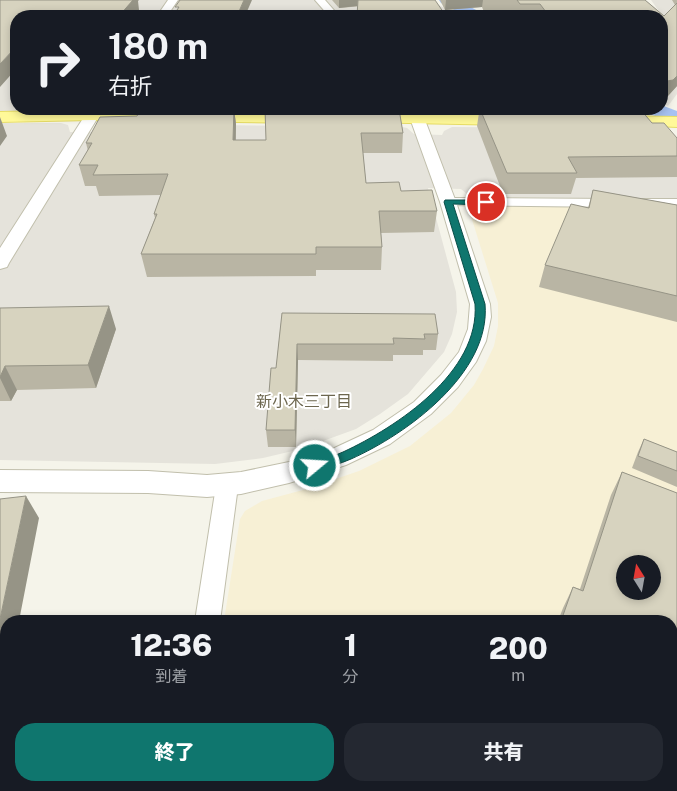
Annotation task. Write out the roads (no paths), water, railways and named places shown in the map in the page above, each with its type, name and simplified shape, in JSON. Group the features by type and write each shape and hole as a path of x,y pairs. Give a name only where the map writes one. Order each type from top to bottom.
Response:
{"main road":[{"path":"0,117 38,115"},
{"path":"206,115 319,118"},
{"path":"349,119 401,115"},
{"path":"433,115 527,120"},
{"path":"596,121 677,122"}],"street":[{"path":"320,0 329,10"},
{"path":"0,263 92,115"},
{"path":"0,481 149,482 227,486 299,472 346,456 392,432 425,407 464,363 473,349 481,313 480,304 448,202 414,115"},
{"path":"448,202 677,203"},
{"path":"208,615 227,486"}],"waterway":[{"path":"446,0 465,10"},
{"path":"668,114 677,118"}],"district":[{"name":"新小木三丁目","path":"304,401"}]}
